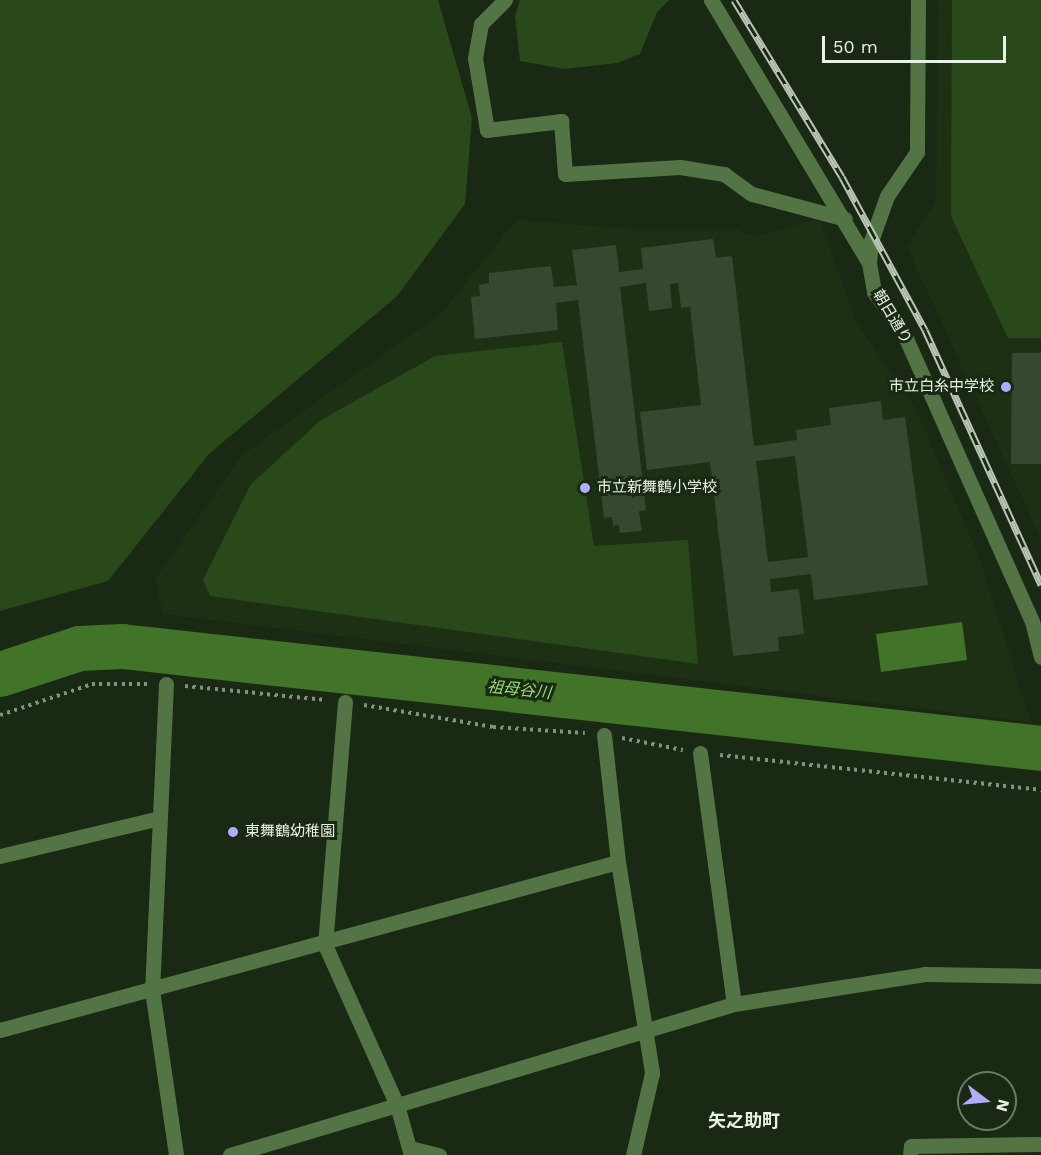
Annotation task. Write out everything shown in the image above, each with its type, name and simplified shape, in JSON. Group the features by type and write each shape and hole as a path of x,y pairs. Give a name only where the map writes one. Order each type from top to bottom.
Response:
{"street":[{"path":"505,0 481,24 475,58 487,130 561,121 565,174 680,167 724,174 752,194 845,219"},
{"path":"711,0 845,219 868,262"},
{"name":"朝日通り","path":"918,0 917,152 887,196 868,262 874,292 904,334 1032,621 1041,657"},
{"path":"165,684 152,990 176,1155"},
{"path":"345,702 325,945 397,1105 410,1151 439,1155"},
{"path":"604,735 618,862 652,1073 633,1155"},
{"path":"700,753 734,1004"},
{"path":"0,856 159,818"},
{"path":"0,1030 325,945 618,862"},
{"path":"230,1155 734,1004 925,974 1041,976"},
{"path":"910,1155 911,1146 1041,1144"}],"path":[{"path":"0,715 92,684 165,684 345,702 493,727 604,735 700,753 1041,790"}],"shaded area":[{"path":"0,0 438,0 472,118 465,204 397,296 209,454 108,581 0,611"},
{"path":"520,0 669,0 657,12 640,54 617,63 565,69 520,61 515,16"},
{"name":"市立白糸中学校","path":"938,0 1041,0 1041,539 907,247 936,200"},
{"path":"952,0 1041,0 1041,338 1008,338 951,216"},
{"name":"市立新舞鶴小学校","path":"819,218 856,321 915,407 978,554 1031,722 163,614 155,580 242,455 443,312 516,220 631,229 736,229 755,237"},
{"path":"562,342 594,546 688,540 698,664 210,596 203,580 251,484 321,420 435,356"},
{"path":"962,622 967,660 881,672 876,634"}],"building":[{"path":"713,239 716,258 732,256 754,446 797,440 796,430 831,425 829,408 881,401 883,420 905,417 928,585 814,600 811,574 770,579 771,592 799,589 804,634 778,637 779,651 733,656 710,462 647,470 640,412 701,405 690,307 681,308 678,283 670,284 672,308 649,311 646,283 620,287 646,510 639,511 642,531 620,533 619,525 613,526 612,517 604,518 578,300 556,303 558,330 475,339 471,297 480,296 479,285 489,283 489,273 551,266 554,287 577,285 572,250 616,245 619,272 643,269 641,248","holes":["795,456 808,557 768,562 756,461"]},
{"path":"1012,353 1041,353 1041,464 1011,464"}],"waterway":[{"name":"祖母谷川","path":"0,674 79,648 122,646 1041,748"}],"railway":[{"path":"734,0 842,177 925,330 1041,585"}],"place":[{"name":"市立白糸中学校","path":"1006,387"},
{"name":"市立新舞鶴小学校","path":"585,488"},
{"name":"東舞鶴幼稚園","path":"233,832"}],"district":[{"name":"矢之助町","path":"744,1121"}]}
